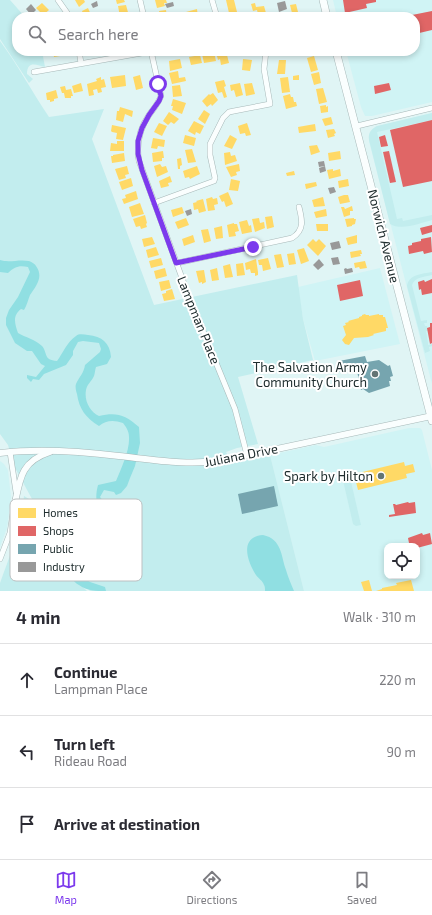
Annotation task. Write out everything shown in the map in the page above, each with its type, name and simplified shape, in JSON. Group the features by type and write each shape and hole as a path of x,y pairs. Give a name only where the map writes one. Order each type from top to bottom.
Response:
{"main road":[{"path":"323,0 324,12"},
{"name":"Norwich Avenue","path":"337,56 357,126 432,418"}],"street":[{"path":"58,0 66,12"},
{"path":"140,0 143,12"},
{"path":"212,0 216,12"},
{"path":"80,56 81,63"},
{"path":"34,72 122,56"},
{"name":"Lampman Place","path":"153,56 161,96 142,128 138,149 140,163 189,297 235,409 247,455"},
{"path":"154,203 214,181 215,178 209,150 212,139 223,118 229,112 270,104 264,69 265,56"},
{"path":"357,126 432,108"},
{"path":"176,263 292,238 299,233 302,225 299,207"},
{"name":"Juliana Drive","path":"0,453 36,450 64,451 196,464 217,462 432,418"},
{"path":"16,499 19,479 28,465 43,455 51,452 64,451"},
{"path":"10,452 15,479 15,499"},
{"path":"0,559 10,533"}],"shaded area":[{"path":"0,0 10,0 21,12 12,12 12,56 43,56 45,67 33,64 29,67 27,74 33,79 29,83 0,39"},
{"path":"333,0 432,0 432,102 372,116 365,116 361,107 347,56 420,56 420,12 336,12"},
{"path":"0,41 49,117 104,109 92,139 154,305 297,275 303,319 313,360 238,377 258,444 237,448 226,452 232,463 270,455 304,591 90,591 81,581 142,581 142,499 32,499 15,468 8,445 0,434"},
{"path":"432,113 432,384 369,141 375,127"},
{"path":"432,113 432,120 377,132 397,219 402,218 403,221 432,215 432,220 405,227 395,226 390,224 369,140 370,133 377,126"},
{"path":"380,268 400,344 315,361 303,319 298,287"},
{"path":"432,272 432,275 415,280 412,285 421,321 427,320 427,323 424,323 425,326 427,326 428,331 426,331 428,345 432,344 432,346 429,347 430,351 425,353 407,286 410,279 413,277"},
{"path":"409,428 420,428 422,430 432,470 432,591 304,591 270,455 316,445 324,447"},
{"path":"0,461 8,470 11,497 7,528 0,547"},
{"path":"348,472 361,525 356,526 353,524 342,476 344,473"},
{"path":"10,556 10,581 76,581 87,591 0,591 0,583"}],"water":[{"path":"0,260 22,260 29,261 36,265 39,274 38,281 24,310 21,309 16,314 15,323 18,333 40,344 48,358 57,361 70,341 82,334 97,337 107,344 111,357 107,364 96,367 94,376 88,384 86,398 90,409 99,416 111,414 125,417 139,427 140,443 135,466 127,486 121,493 116,495 114,492 104,490 100,497 102,499 97,499 98,485 116,481 128,448 128,431 123,423 110,421 99,426 90,420 81,409 76,389 76,384 83,373 85,365 100,352 101,349 99,343 83,341 78,342 73,351 73,355 66,365 44,374 39,380 33,379 31,382 27,378 27,375 36,377 45,366 41,364 32,351 27,351 15,343 6,325 6,318 9,310 18,297 30,272 28,267 19,266 8,273 0,272"},
{"path":"263,535 274,540 280,549 294,591 265,591 262,581 256,575 250,563 247,550 251,540 255,537"},
{"path":"74,581 88,581 105,587 106,591 88,590"}],"building: Homes":[{"path":"75,0 84,0 85,2 79,7"},
{"path":"116,0 124,0 125,2 117,4"},
{"path":"155,0 166,0 167,3 164,3 165,6 157,8"},
{"path":"226,0 234,0 237,12 229,12"},
{"path":"42,3 49,10 47,12 40,12 36,8"},
{"path":"255,3 256,7 264,6 266,12 258,12 257,10 253,11 251,4"},
{"path":"296,4 298,12 292,12 290,5"},
{"path":"126,5 128,12 119,12 118,6"},
{"path":"88,8 90,12 82,12"},
{"path":"197,9 197,12 186,12"},
{"path":"166,10 166,12 159,12"},
{"path":"200,56 202,63 191,65 189,57"},
{"path":"202,56 215,56 216,61 204,63"},
{"path":"217,56 227,56 229,63 221,65 220,59 218,60"},
{"path":"314,56 318,70 311,72 307,58"},
{"path":"180,59 182,68 170,71 169,61"},
{"path":"243,59 252,60 250,71 242,70"},
{"path":"279,60 286,60 285,74 277,74"},
{"path":"178,71 179,78 185,77 186,81 172,84 169,73"},
{"path":"319,72 321,83 314,85 311,74"},
{"path":"125,75 126,86 112,88 110,77"},
{"path":"140,75 143,88 136,90 133,77"},
{"path":"299,75 299,80 293,80 293,76"},
{"path":"101,77 101,80 104,79 106,87 101,88 102,92 98,93 97,89 93,90 94,95 89,96 87,84 97,81 96,79"},
{"path":"288,77 290,92 282,93 280,78"},
{"path":"224,80 226,86 224,87 227,97 224,98 222,92 218,93 215,82"},
{"path":"81,83 83,91 74,93 72,86"},
{"path":"240,83 243,95 236,97 234,90 231,91 230,85"},
{"path":"252,83 255,94 246,96 244,84"},
{"path":"180,85 182,96 173,97 172,86"},
{"path":"65,86 66,90 71,89 73,96 71,96 71,98 65,98 64,93 62,93 60,87"},
{"path":"323,88 327,102 319,104 316,89"},
{"path":"56,90 58,98 50,102 50,100 47,100 46,93"},
{"path":"213,93 218,100 212,106 211,104 207,107 202,101 209,94 210,95"},
{"path":"290,94 297,106 286,109 283,96"},
{"path":"173,99 186,103 182,114 172,110 173,106 171,106"},
{"path":"326,105 326,107 328,106 328,112 321,113 320,106"},
{"path":"120,107 133,111 132,117 125,114 123,122 116,120 117,111 119,111"},
{"path":"204,110 210,114 205,124 198,119"},
{"path":"169,112 179,119 174,124 171,122 168,125 163,121"},
{"path":"331,117 333,124 325,126 322,119"},
{"path":"194,121 204,126 200,134 196,132 195,135 188,131"},
{"path":"159,123 167,126 162,136 154,132"},
{"path":"247,123 251,135 246,136 245,133 240,134 238,126"},
{"path":"315,124 316,131 299,133 298,127"},
{"path":"112,125 126,128 123,140 116,139 117,133 111,131"},
{"path":"334,129 336,133 334,134 335,136 328,138 326,130"},
{"path":"185,135 196,138 194,146 183,143"},
{"path":"230,135 237,139 232,149 224,146"},
{"path":"153,138 165,140 164,147 158,146 157,149 151,148"},
{"path":"117,141 124,141 124,151 110,151 111,143 117,144"},
{"path":"317,145 320,152 311,155 309,146"},
{"path":"192,149 196,162 188,163 185,150"},
{"path":"163,151 164,158 162,158 162,161 153,162 152,153"},
{"path":"340,151 341,159 329,161 328,153"},
{"path":"230,152 231,156 235,155 237,161 225,165 224,153"},
{"path":"124,153 125,161 112,163 111,156"},
{"path":"181,158 182,165 180,166 180,169 178,169 177,159"},
{"path":"160,164 162,167 166,166 168,172 157,177 154,166"},
{"path":"239,164 240,171 236,172 237,175 231,177 226,167"},
{"path":"127,166 129,174 125,175 126,178 119,180 115,169"},
{"path":"197,166 200,174 190,179 189,177 185,178 183,171"},
{"path":"333,169 333,171 340,169 341,176 329,179 327,170"},
{"path":"294,171 295,175 287,176 286,173"},
{"path":"170,176 172,182 168,183 169,186 161,188 159,181"},
{"path":"131,178 133,186 122,190 119,182"},
{"path":"231,179 240,181 238,191 229,190"},
{"path":"348,179 349,186 339,188 338,181"},
{"path":"316,182 317,186 306,189 305,184"},
{"path":"136,191 138,199 124,204 122,199 126,198 125,195"},
{"path":"228,192 233,204 226,207 224,201 222,202 219,196"},
{"path":"348,195 350,202 340,204 338,197"},
{"path":"212,197 213,199 217,198 218,204 214,205 215,210 208,211 206,199"},
{"path":"323,197 325,206 314,207 312,200"},
{"path":"203,199 206,211 199,213 198,209 194,210 193,203"},
{"path":"140,203 144,214 132,217 129,207"},
{"path":"352,206 353,211 350,211 350,215 344,217 341,207 344,207 345,209"},
{"path":"182,207 184,213 173,217 171,210"},
{"path":"326,209 327,216 316,218 314,212"},
{"path":"145,215 147,227 141,229 140,226 136,227 133,219"},
{"path":"272,216 274,227 267,229 265,217"},
{"path":"186,218 189,225 178,229 175,222"},
{"path":"259,218 260,223 264,222 265,228 255,232 252,219"},
{"path":"345,219 356,219 355,224 347,227"},
{"path":"247,220 249,226 251,225 252,232 242,234 239,222"},
{"path":"234,223 237,224 239,231 235,232 236,236 229,237 227,225"},
{"path":"316,224 328,224 328,231 317,231"},
{"path":"222,226 223,238 216,239 214,228"},
{"path":"208,229 211,241 204,243 201,230"},
{"path":"193,235 195,242 184,246 182,239"},
{"path":"357,235 357,243 348,245 346,238"},
{"path":"152,237 155,244 144,247 142,239"},
{"path":"313,239 316,242 319,239 326,246 318,256 307,245"},
{"path":"156,247 159,255 148,258 146,250"},
{"path":"304,248 309,261 301,264 297,250"},
{"path":"361,250 361,256 351,258 350,252"},
{"path":"294,253 296,264 289,265 287,254"},
{"path":"281,254 284,267 277,268 274,255"},
{"path":"161,258 163,265 151,268 149,261"},
{"path":"268,258 271,269 263,271 262,265 259,265 258,260"},
{"path":"256,259 258,275 255,276 255,273 251,273 250,269 246,270 245,263"},
{"path":"365,261 367,268 355,268 354,263"},
{"path":"243,263 245,275 237,276 236,264"},
{"path":"230,264 233,277 225,278 223,266"},
{"path":"165,268 167,276 156,279 154,271"},
{"path":"217,268 219,280 212,281 210,270"},
{"path":"204,270 206,282 202,284 202,282 199,283 196,271"},
{"path":"169,280 171,288 161,291 159,282"},
{"path":"172,289 175,299 164,301 162,294"},
{"path":"365,314 369,316 379,314 383,315 388,328 386,328 386,331 373,334 374,335 368,337 354,338 349,345 345,344 342,340 346,335 343,326 346,325 345,323"},
{"name":"Spark by Hilton","path":"404,462 405,466 413,464 415,472 406,474 407,478 358,490 354,474"},
{"path":"369,580 372,591 364,591 361,582"},
{"path":"411,580 414,591 376,591 382,588 397,585 396,583"}],"building: Shops":[{"path":"343,0 376,0 376,2 366,4 367,8 345,12"},
{"path":"432,11 432,30 420,33 420,13"},
{"path":"389,83 391,90 375,94 374,86"},
{"path":"432,120 432,181 403,187 390,130"},
{"path":"385,135 388,146 381,147 379,137"},
{"path":"389,151 396,182 390,183 383,152"},
{"path":"432,225 432,232 422,235 420,228"},
{"path":"431,237 432,252 424,254 423,251 409,254 408,246 412,245 412,243 421,241 421,239"},
{"path":"432,279 432,293 422,295 421,289 419,290 418,282 424,280 425,282"},
{"path":"360,280 363,296 340,301 337,285"},
{"path":"430,323 432,323 432,343 430,344 427,328 430,327"},
{"path":"415,502 416,513 389,517 389,515 395,514 393,504 396,505"},
{"path":"422,533 423,535 430,533 432,544 420,547 420,543 409,543 408,538"}],"building: Public":[{"name":"The Salvation Army Community Church","path":"365,356 367,362 379,360 388,366 390,365 393,376 390,377 390,386 369,393 363,389 361,390 357,371 355,372 354,368 337,372 336,369 341,368 339,361"},
{"path":"274,486 278,506 242,514 238,494"}],"building: Industry":[{"path":"97,1 98,6 93,8 91,4"},
{"path":"285,1 287,9 279,12 277,3"},
{"path":"173,2 174,6 167,8 165,4"},
{"path":"31,4 36,10 34,12 28,12 26,9"},
{"path":"324,161 325,166 319,167 318,162"},
{"path":"325,166 326,171 320,173 319,168"},
{"path":"334,187 336,192 330,194 328,188"},
{"path":"191,209 192,214 187,216 185,211"},
{"path":"339,241 341,248 332,250 330,243"},
{"path":"338,257 340,264 333,265 331,258"},
{"path":"319,259 324,265 318,270 313,265"},
{"path":"352,268 353,272 345,274 344,269"}],"place":[{"name":"The Salvation Army Community Church","path":"375,374"},
{"name":"Spark by Hilton","path":"381,476"}],"route":[{"path":"158,84 161,96 157,105 145,121 140,133 138,141 138,154 142,170 176,263 253,247"}]}
